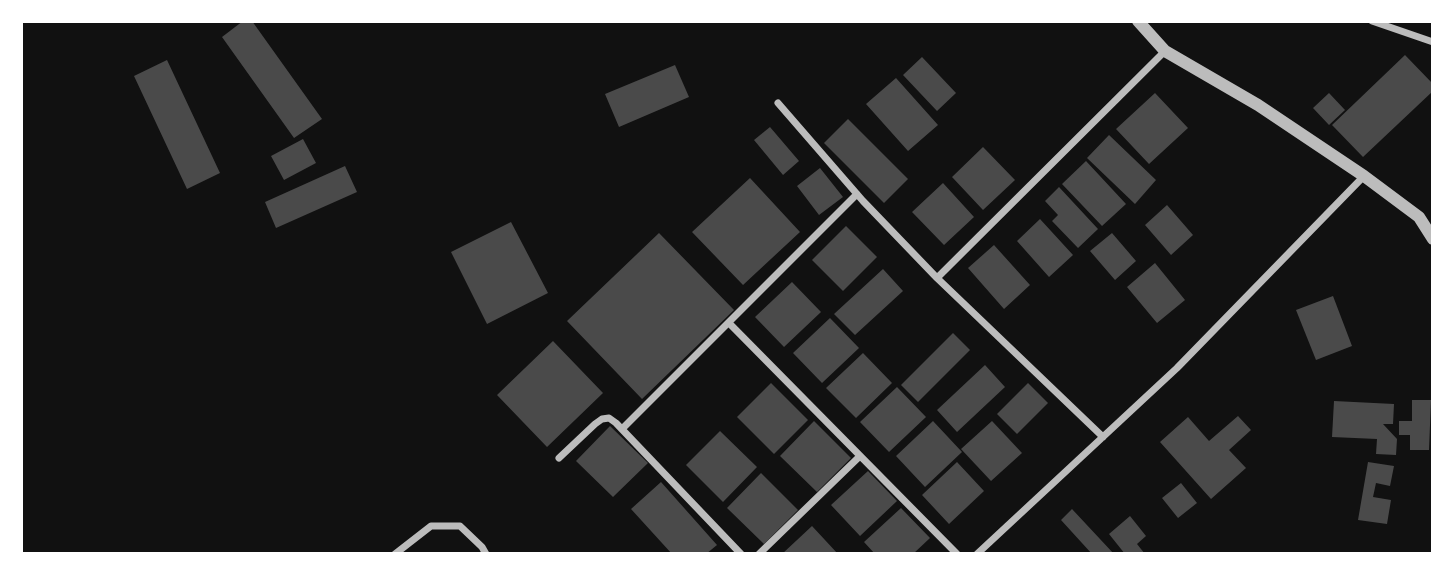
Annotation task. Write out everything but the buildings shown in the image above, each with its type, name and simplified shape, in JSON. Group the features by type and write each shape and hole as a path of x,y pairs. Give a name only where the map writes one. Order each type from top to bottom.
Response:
{"street":[{"path":"1138,21 1165,51 1258,105 1364,176 1419,217 1433,239"},
{"path":"1372,21 1433,42"},
{"path":"937,278 1165,51"},
{"path":"778,103 857,194 937,278 1103,437"},
{"path":"977,554 1177,368 1364,176"},
{"path":"622,429 857,194"},
{"path":"729,323 957,554"},
{"path":"559,458 602,419 609,418 741,554"},
{"path":"759,554 860,456"},
{"path":"395,554 431,526 460,526 486,554"}]}
